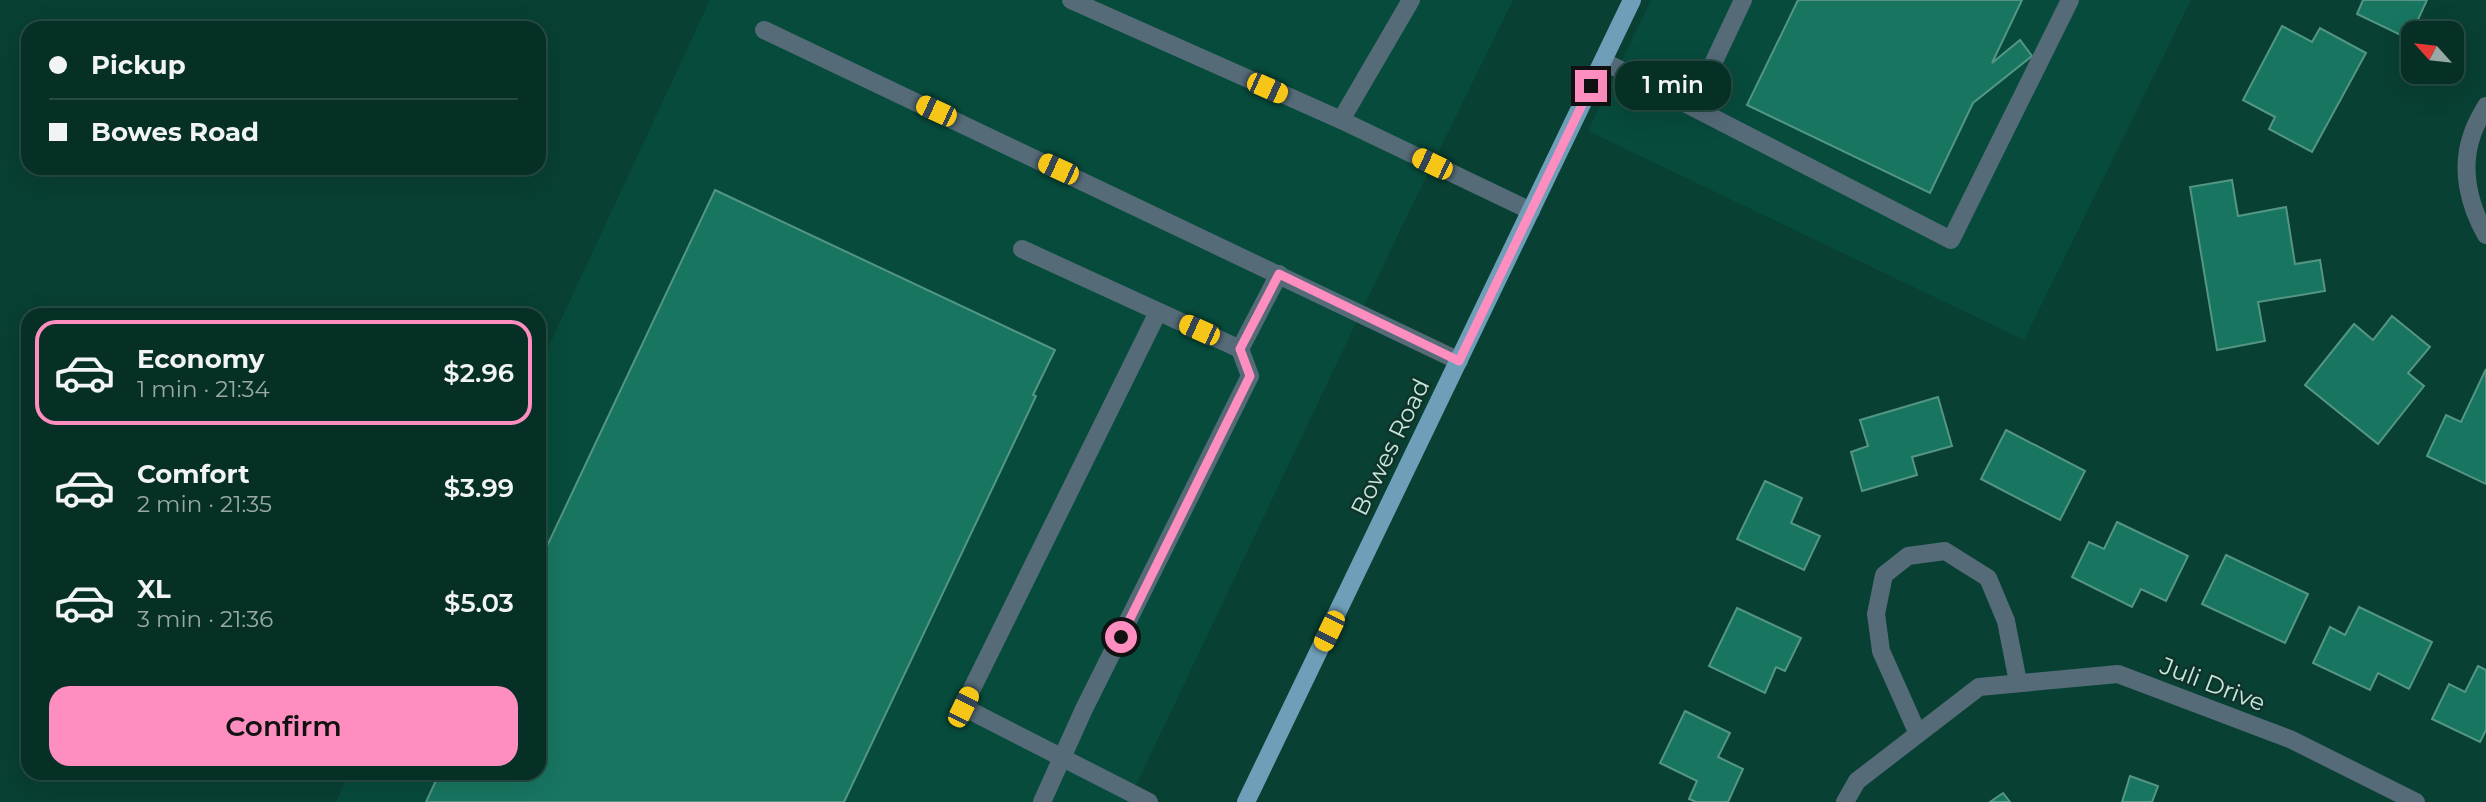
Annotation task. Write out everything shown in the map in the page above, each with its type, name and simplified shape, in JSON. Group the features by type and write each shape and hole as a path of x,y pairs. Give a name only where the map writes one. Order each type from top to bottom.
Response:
{"main road":[{"name":"Bowes Road","path":"1247,802 1632,0"}],"street":[{"path":"1071,0 1341,120 1531,211"},
{"path":"1341,120 1411,0"},
{"path":"1693,106 1743,0"},
{"path":"1603,61 1951,240 2070,0"},
{"path":"764,30 1459,361"},
{"path":"2486,106 2471,137 2466,182 2477,220 2486,235"},
{"path":"1022,249 1240,349 1250,376 1084,709 1042,802"},
{"path":"1240,349 1279,274"},
{"path":"1149,802 963,707 1158,312"},
{"path":"1845,802 1857,781 1918,734 1881,651 1876,614 1884,575 1908,556 1945,551 1988,578 2006,621 2018,682"},
{"name":"Juli Drive","path":"1918,734 1979,687 2118,674 2292,740 2416,802"}],"shaded area":[{"path":"710,0 1513,0 1406,218 1128,802 336,802 346,780 546,780 546,352"},
{"path":"1651,0 2191,0 2024,340 1588,131"}],"building":[{"path":"1798,0 2022,0 1992,63 2020,40 2032,56 1973,103 1930,193 1747,105"},
{"path":"2363,0 2427,0 2417,21 2401,21 2401,35 2357,14"},
{"path":"2282,26 2312,42 2320,28 2366,53 2312,152 2269,129 2275,117 2243,100"},
{"path":"2232,180 2238,216 2286,207 2295,264 2320,260 2325,291 2258,302 2265,341 2217,350 2190,187"},
{"path":"715,190 1055,350 1033,395 1036,396 844,802 426,802 436,780 546,780 546,548"},
{"path":"2392,316 2430,347 2408,373 2424,386 2378,444 2305,385 2354,324 2373,340"},
{"path":"2486,369 2486,484 2427,456 2446,415 2461,422"},
{"path":"1938,397 1952,446 1912,457 1917,475 1862,491 1851,452 1868,446 1860,420"},
{"path":"2006,430 2085,471 2060,520 1981,479"},
{"path":"1765,481 1802,498 1791,523 1820,536 1804,570 1737,539"},
{"path":"2117,522 2188,556 2166,601 2141,589 2132,607 2072,577 2089,542 2104,549"},
{"path":"2226,555 2308,594 2285,643 2202,604"},
{"path":"2359,607 2432,642 2409,689 2378,673 2370,690 2313,663 2330,627 2345,635"},
{"path":"1737,608 1801,638 1785,671 1776,667 1765,693 1709,666"},
{"path":"2478,666 2486,670 2486,730 2480,742 2432,719 2449,684 2465,692"},
{"path":"1685,711 1730,733 1718,757 1743,769 1728,802 1696,802 1689,799 1697,781 1660,763"},
{"path":"2130,776 2158,786 2152,802 2122,802"},
{"path":"2003,793 2010,802 1990,802"}],"route":[{"path":"1121,637 1250,376 1240,349 1279,274 1459,361 1591,86"}]}
